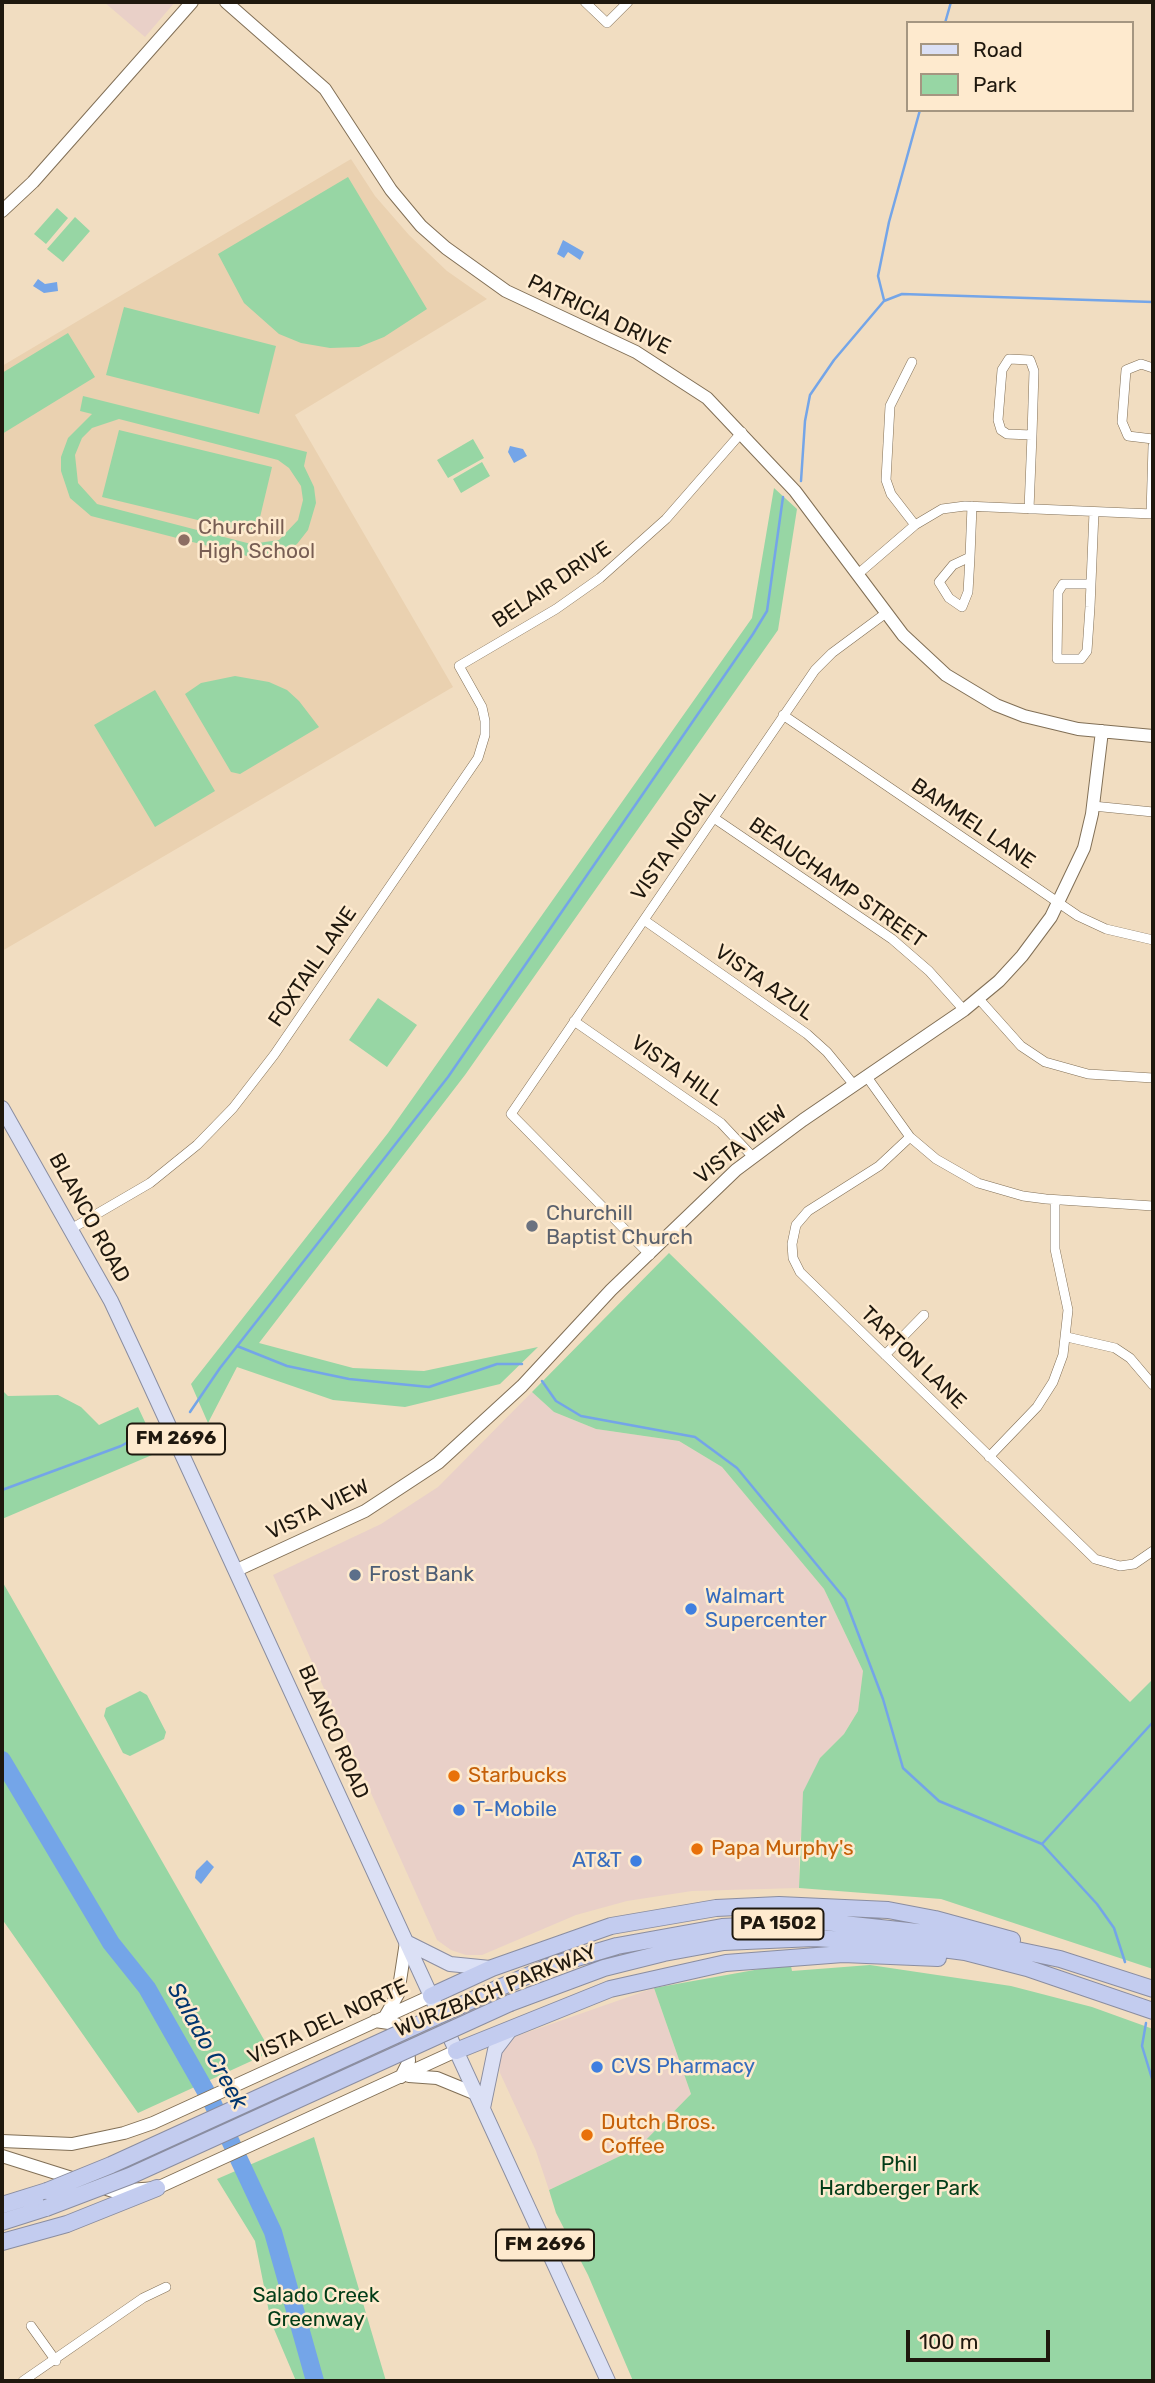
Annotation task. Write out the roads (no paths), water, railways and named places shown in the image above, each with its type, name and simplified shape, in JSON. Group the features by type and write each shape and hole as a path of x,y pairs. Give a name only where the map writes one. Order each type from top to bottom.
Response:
{"highway":[{"path":"431,1996 487,1970 611,1926 716,1908 847,1906 935,1919 994,1933 1060,1959"},
{"name":"WURZBACH PARKWAY","path":"2,2205 47,2191 111,2165 553,1965 617,1946 722,1927 825,1922 945,1935 1060,1959 1153,1989"},
{"name":"WURZBACH PARKWAY","path":"2,2222 130,2176 510,2003 604,1968 724,1942 814,1938 871,1940 965,1952 1027,1968 1153,2011"},
{"path":"456,2052 610,1989 726,1963 805,1956 891,1955 1027,1968"},
{"path":"487,1970 473,1992 477,2011 489,2023 512,2028"},
{"path":"2,2242 67,2224 157,2188"}],"main road":[{"name":"BLANCO ROAD","path":"2,1108 111,1301 608,2381"},
{"path":"406,1942 450,1964 487,1970"},
{"path":"482,2108 495,2050 512,2028"}],"street":[{"path":"2,211 33,182 192,2"},
{"name":"PATRICIA DRIVE","path":"226,2 325,89 391,190 421,226 446,248 506,291 659,364 707,398 742,432 794,491 886,612 924,656 971,691 1024,716 1052,724 1102,732 1153,736"},
{"path":"585,2 607,23 628,2"},
{"path":"1028,509 1032,435 1032,365 1027,359 1009,359 1002,370 998,420 1001,430 1007,434 1032,435"},
{"path":"912,362 890,406 886,480 891,494 915,526"},
{"path":"1153,368 1141,364 1126,370 1122,422 1128,436 1153,439"},
{"name":"BELAIR DRIVE","path":"459,666 555,609 608,572 666,519 742,432"},
{"path":"858,574 915,526 942,509 972,506 1152,514 1153,446"},
{"path":"970,556 953,565 939,582 949,598 962,607 968,592 970,556 972,506"},
{"path":"1091,584 1063,584 1058,592 1057,659 1077,660 1085,656 1091,584 1094,512"},
{"name":"VISTA NOGAL","path":"650,1255 510,1114 820,665 886,612"},
{"name":"FOXTAIL LANE","path":"71,1229 150,1182 187,1154 233,1108 274,1055 478,758 485,735 484,714 459,666"},
{"name":"BAMMEL LANE","path":"783,715 1058,903 1105,929 1153,940"},
{"name":"VISTA VIEW","path":"237,1570 365,1510 438,1462 522,1386 611,1290 752,1156 979,999 1023,956 1058,903 1084,848 1093,806 1102,732"},
{"path":"1093,806 1153,812"},
{"name":"BEAUCHAMP STREET","path":"714,818 892,939 929,971 964,1010"},
{"name":"VISTA AZUL","path":"644,920 807,1034 827,1052 854,1085"},
{"path":"979,999 1021,1046 1045,1062 1088,1074 1153,1078"},
{"name":"VISTA HILL","path":"575,1021 721,1123 752,1156"},
{"path":"867,1077 910,1137 936,1159 978,1183 1023,1196 1153,1206"},
{"name":"TARTON LANE","path":"910,1137 856,1183 808,1211 792,1234 793,1258 800,1272 1095,1559 1120,1566 1134,1564 1153,1551"},
{"path":"989,1457 1045,1395 1063,1355 1067,1337 1067,1296 1054,1239 1055,1200"},
{"path":"885,1355 924,1315"},
{"path":"1067,1337 1115,1348 1130,1358 1153,1385"},
{"path":"406,1942 398,1994 381,2018 396,2024 404,2037 410,2056 401,2077 419,2075 437,2078 476,2094"},
{"name":"VISTA DEL NORTE","path":"2,2141 72,2144 100,2140 153,2123 431,1996"},
{"name":"WURZBACH PARKWAY","path":"157,2188 456,2052"},
{"path":"2,2156 113,2191 157,2188"},
{"path":"23,2381 56,2361 143,2298 166,2287"},
{"path":"31,2326 56,2361"}],"water":[{"path":"563,240 584,252 580,260 568,252 564,258 557,254"},
{"path":"38,279 45,284 57,282 58,291 44,293 33,286"},
{"path":"510,446 523,449 527,456 514,463 508,452"},
{"path":"207,1860 214,1867 201,1884 195,1878 196,1871"}],"waterway":[{"path":"946,21 951,2"},
{"path":"884,300 878,276 889,222 919,112"},
{"path":"801,481 805,421 810,395 834,360 884,301 902,294 1153,302"},
{"path":"190,1412 220,1368 448,1077 753,634 767,611 783,497"},
{"path":"237,1346 287,1366 349,1379 429,1387 497,1364 522,1364"},
{"path":"542,1381 556,1401 581,1416 695,1437 737,1468 845,1599 883,1699 903,1768 939,1801 1042,1844 1097,1904 1114,1928 1125,1962"},
{"path":"2,1490 121,1446 148,1431"},
{"path":"1042,1844 1153,1722"},
{"name":"Salado Creek","path":"2,1760 111,1943 147,1988 213,2104 273,2232 315,2381"},
{"path":"1146,2023 1142,2046 1153,2082"}],"place":[{"name":"Churchill High School","path":"184,540"},
{"name":"Churchill Baptist Church","path":"532,1226"},
{"name":"Frost Bank","path":"355,1575"},
{"name":"Walmart Supercenter","path":"691,1609"},
{"name":"Starbucks","path":"454,1776"},
{"name":"T-Mobile","path":"459,1810"},
{"name":"Papa Murphy's","path":"697,1849"},
{"name":"AT&T","path":"636,1861"},
{"name":"CVS Pharmacy","path":"597,2067"},
{"name":"Dutch Bros. Coffee","path":"587,2135"}],"park label":[{"name":"Phil Hardberger Park","path":"899,2177"},
{"name":"Salado Creek Greenway","path":"316,2308"}]}
